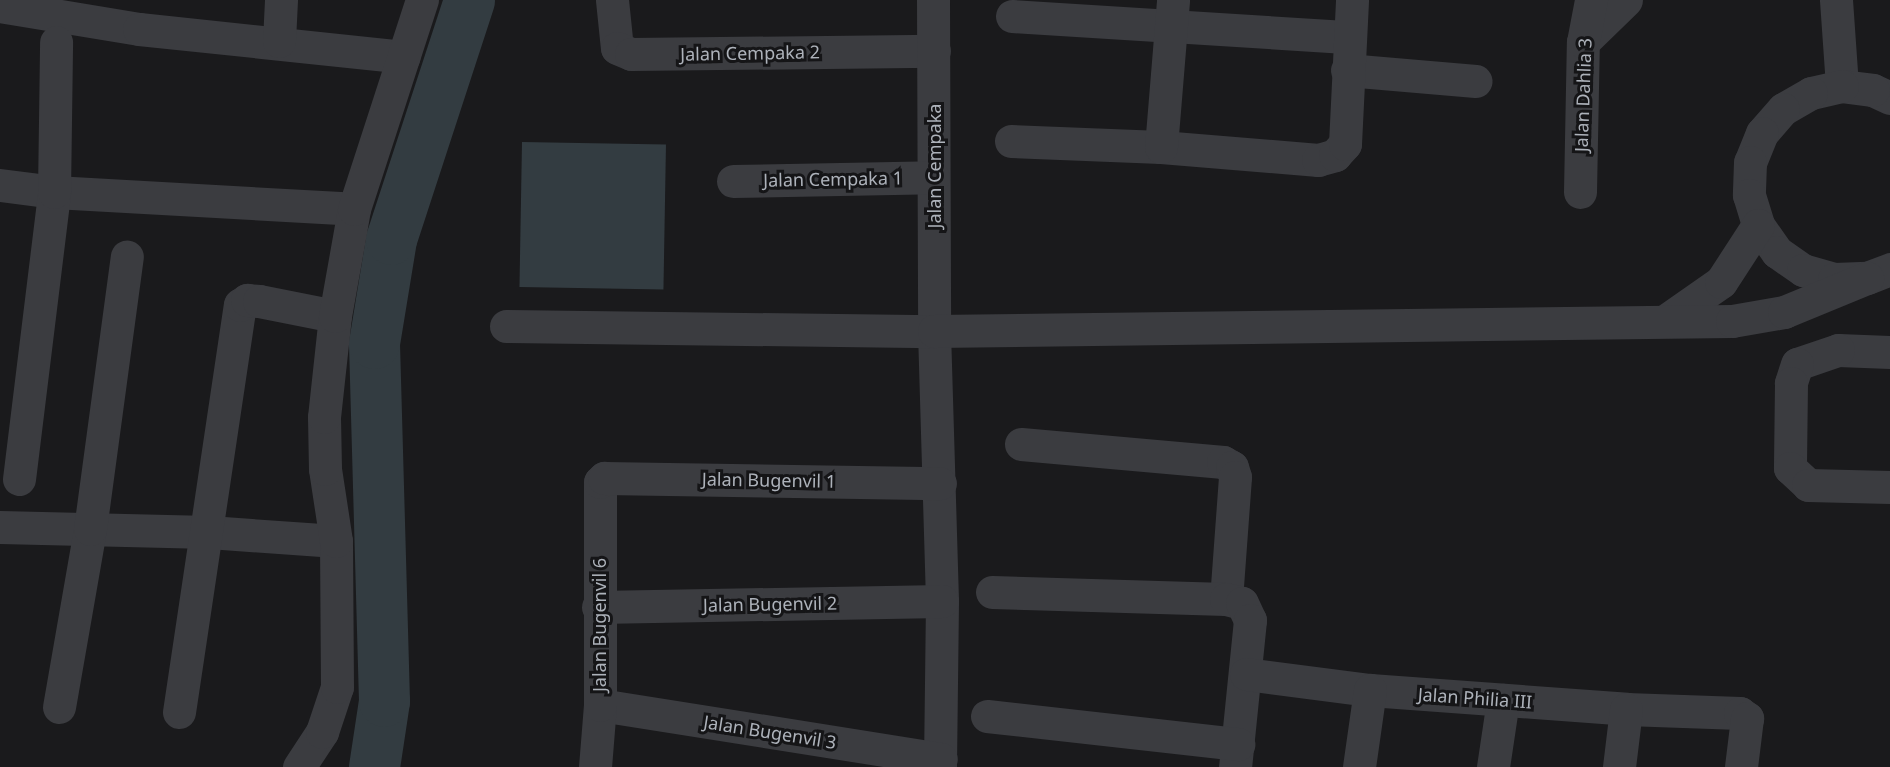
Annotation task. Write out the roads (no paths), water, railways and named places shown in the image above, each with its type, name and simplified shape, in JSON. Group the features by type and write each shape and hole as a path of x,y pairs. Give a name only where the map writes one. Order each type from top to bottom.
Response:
{"street":[{"path":"279,41 281,0"},
{"path":"299,767 322,732 337,687 336,541 325,469 324,417 334,316 354,209 422,0"},
{"name":"Jalan Cempaka 2","path":"612,0 617,48 631,54 933,51"},
{"name":"Jalan Cempaka","path":"933,0 934,331 942,601 941,763"},
{"path":"1011,141 1161,147 1318,160 1335,155 1345,144 1352,0"},
{"name":"Jalan Dahlia 3","path":"1580,192 1583,42 1591,0"},
{"path":"1583,42 1626,0"},
{"path":"1836,0 1842,86"},
{"path":"0,6 139,29 279,41 404,57"},
{"path":"1012,16 1172,13 1349,37"},
{"path":"1161,147 1172,13"},
{"path":"13,465 54,192 56,42"},
{"path":"1347,70 1476,81"},
{"path":"1878,273 1834,279 1803,270 1777,252 1758,225 1749,195 1750,162 1762,133 1792,104 1811,93 1842,86 1873,90 1890,98"},
{"name":"Jalan Cempaka 1","path":"733,181 933,177"},
{"path":"0,185 54,192 354,209"},
{"path":"1663,322 1721,282 1758,225"},
{"path":"59,707 90,529 128,257"},
{"path":"506,326 934,331 1732,321 1784,312 1878,273"},
{"path":"179,712 209,532 240,305 247,300 259,301 334,316"},
{"path":"1890,352 1838,350 1797,364 1791,383 1790,468 1808,485 1890,487"},
{"path":"1021,444 1223,462 1232,467 1235,477 1227,599"},
{"name":"Jalan Bugenvil 1","path":"600,482 610,477 940,483"},
{"name":"Jalan Bugenvil 6","path":"595,767 600,705 598,607 600,482"},
{"path":"0,527 209,532 336,541"},
{"path":"987,716 1236,755 1250,620 1242,603 1227,599 992,592"},
{"name":"Jalan Bugenvil 2","path":"598,607 942,601"},
{"name":"Jalan Philia III","path":"1245,675 1370,690 1503,700 1626,709 1740,712 1747,718 1741,767"},
{"path":"1359,767 1370,690"},
{"path":"1492,767 1503,700"},
{"name":"Jalan Bugenvil 3","path":"600,705 941,763"},
{"path":"1619,767 1626,709"}],"waterway":[{"path":"374,767 384,701 374,343 391,239 469,0"}]}
